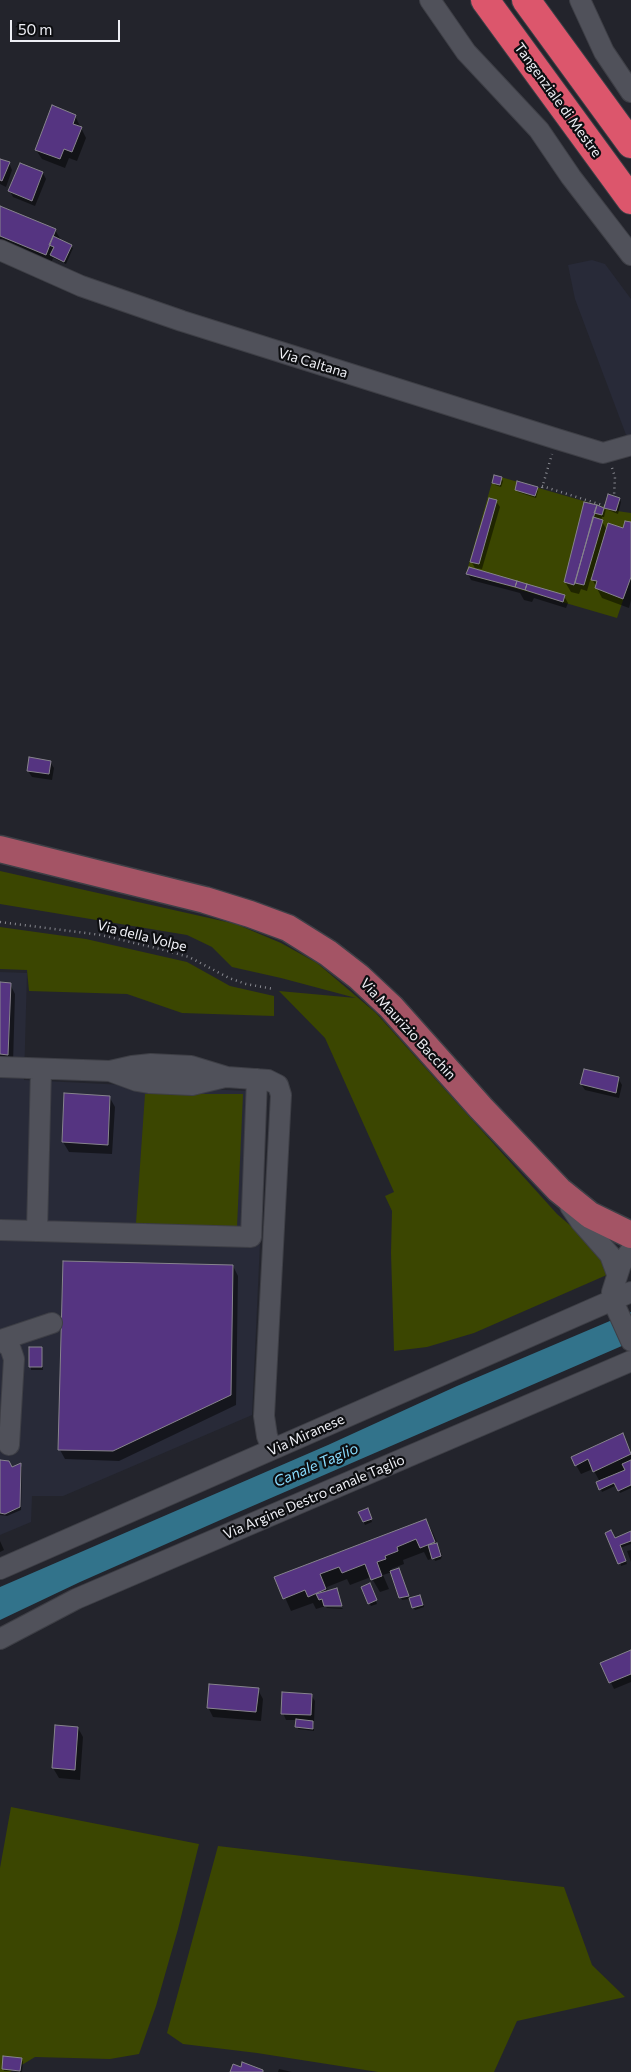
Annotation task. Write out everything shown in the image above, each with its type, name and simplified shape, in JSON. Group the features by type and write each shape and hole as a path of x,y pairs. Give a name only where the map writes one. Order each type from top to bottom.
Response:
{"highway":[{"name":"Tangenziale di Mestre","path":"484,0 631,200"},
{"path":"526,0 631,144"}],"main road":[{"name":"Via Maurizio Bacchin","path":"0,849 205,900 288,928 328,953 391,1007 493,1121 559,1190 590,1215 631,1234"}],"street":[{"path":"430,0 466,52 539,130 571,177 631,255"},
{"path":"580,0 604,52 631,92"},
{"name":"Via Caltana","path":"0,250 81,286 182,322 603,453 619,449"},
{"path":"0,1067 110,1071 151,1064 191,1066 227,1077 257,1078 268,1080 278,1085 281,1095 264,1416 267,1436 272,1449"},
{"path":"38,1231 41,1069"},
{"path":"0,1230 250,1238 257,1078"},
{"path":"559,1190 581,1222 610,1255 617,1274"},
{"path":"631,1250 621,1264 612,1292 615,1306 631,1341"},
{"name":"Via Miranese","path":"0,1569 272,1449 615,1306 631,1292"},
{"path":"0,1340 52,1323"},
{"path":"0,1340 10,1347 14,1359 9,1446"},
{"name":"Via Argine Destro canale Taglio","path":"0,1638 76,1599 631,1361"}],"path":[{"path":"557,439 542,487 605,506"},
{"path":"614,496 619,449"},
{"name":"Via della Volpe","path":"0,922 101,935 164,950 189,957 229,978 246,984 274,989"}],"shaded area":[{"path":"592,260 605,264 631,299 631,448 575,299 568,265"},
{"path":"0,972 27,973 24,1080 267,1092 252,1415 63,1496 32,1496 31,1522 0,1535"}],"green space":[{"path":"494,475 604,507 608,494 620,498 617,511 631,513 631,577 617,618 466,574"},
{"path":"0,871 236,924 281,943 317,963 376,1013 557,1214 594,1246 609,1274 474,1333 427,1347 394,1351 391,1253 392,1211 385,1196 394,1192 325,1038 279,991 356,998 232,967 212,947 187,935 0,904"},
{"path":"0,927 86,939 187,962 230,986 274,996 274,1016 182,1013 127,994 29,991 27,970 0,969"},
{"path":"145,1094 243,1094 237,1227 136,1223"},
{"path":"11,1807 199,1844 178,1929 156,2006 139,2054 110,2059 35,2057 10,2072 0,2072 0,1868"},
{"path":"218,1846 564,1887 592,1965 625,1997 517,2021 494,2072 378,2072 257,2053 183,2044 167,2033"}],"water":[{"name":"Canale Taglio","path":"631,1312 631,1342 234,1514 80,1582 0,1620 0,1587 328,1445 457,1386"}],"building":[{"path":"52,105 76,115 73,124 82,127 72,152 64,149 60,159 35,150"},
{"path":"0,159 10,162 2,181 0,180"},
{"path":"20,163 43,172 32,201 8,191"},
{"path":"0,206 56,229 46,255 0,236"},
{"path":"53,236 72,245 64,262 50,255 54,247 49,245"},
{"path":"494,475 502,477 500,485 492,483"},
{"path":"517,481 538,487 535,496 515,490"},
{"path":"608,494 620,498 616,511 604,508"},
{"path":"489,498 497,500 479,564 470,562"},
{"path":"584,502 597,505 574,585 564,582"},
{"path":"597,505 604,508 602,515 594,513"},
{"path":"593,517 603,520 584,585 575,583"},
{"path":"625,521 631,522 631,577 623,599 595,588 597,581 591,580 608,523 623,528"},
{"path":"469,567 517,581 515,587 466,574"},
{"path":"517,581 527,584 525,590 515,587"},
{"path":"527,584 565,595 563,602 525,590"},
{"path":"29,757 51,761 49,774 27,771"},
{"path":"0,982 11,983 8,1055 0,1054"},
{"path":"584,1069 619,1077 616,1093 580,1084"},
{"path":"64,1093 110,1096 108,1145 62,1142"},
{"path":"63,1261 233,1265 231,1395 113,1451 58,1450"},
{"path":"29,1347 42,1347 42,1367 29,1367"},
{"path":"623,1433 631,1454 593,1472 588,1459 575,1466 571,1457"},
{"path":"0,1460 9,1461 12,1467 21,1463 20,1507 5,1514 0,1513"},
{"path":"631,1460 631,1485 618,1491 614,1483 599,1490 596,1482 625,1470 622,1464"},
{"path":"368,1508 372,1519 363,1522 358,1512"},
{"path":"426,1519 435,1542 420,1548 416,1539 397,1547 398,1551 385,1556 386,1559 377,1562 382,1576 371,1580 365,1564 342,1573 339,1567 320,1574 326,1589 308,1597 305,1590 283,1599 274,1577"},
{"path":"611,1530 615,1538 631,1531 631,1541 620,1545 626,1561 618,1564 605,1533"},
{"path":"437,1543 441,1556 432,1559 428,1545"},
{"path":"399,1568 409,1596 399,1598 390,1571"},
{"path":"370,1583 377,1600 368,1604 361,1587"},
{"path":"337,1588 342,1606 324,1606 322,1599 319,1600 316,1594"},
{"path":"420,1595 423,1605 412,1608 409,1598"},
{"path":"631,1650 631,1674 609,1683 600,1663"},
{"path":"209,1684 259,1688 256,1712 207,1708"},
{"path":"282,1692 312,1694 311,1715 281,1714"},
{"path":"296,1719 313,1721 313,1729 295,1727"},
{"path":"55,1725 78,1727 75,1770 52,1768"},
{"path":"3,2056 22,2058 20,2071 2,2069"},
{"path":"242,2062 263,2070 263,2072 230,2072 233,2064 241,2067"}]}
